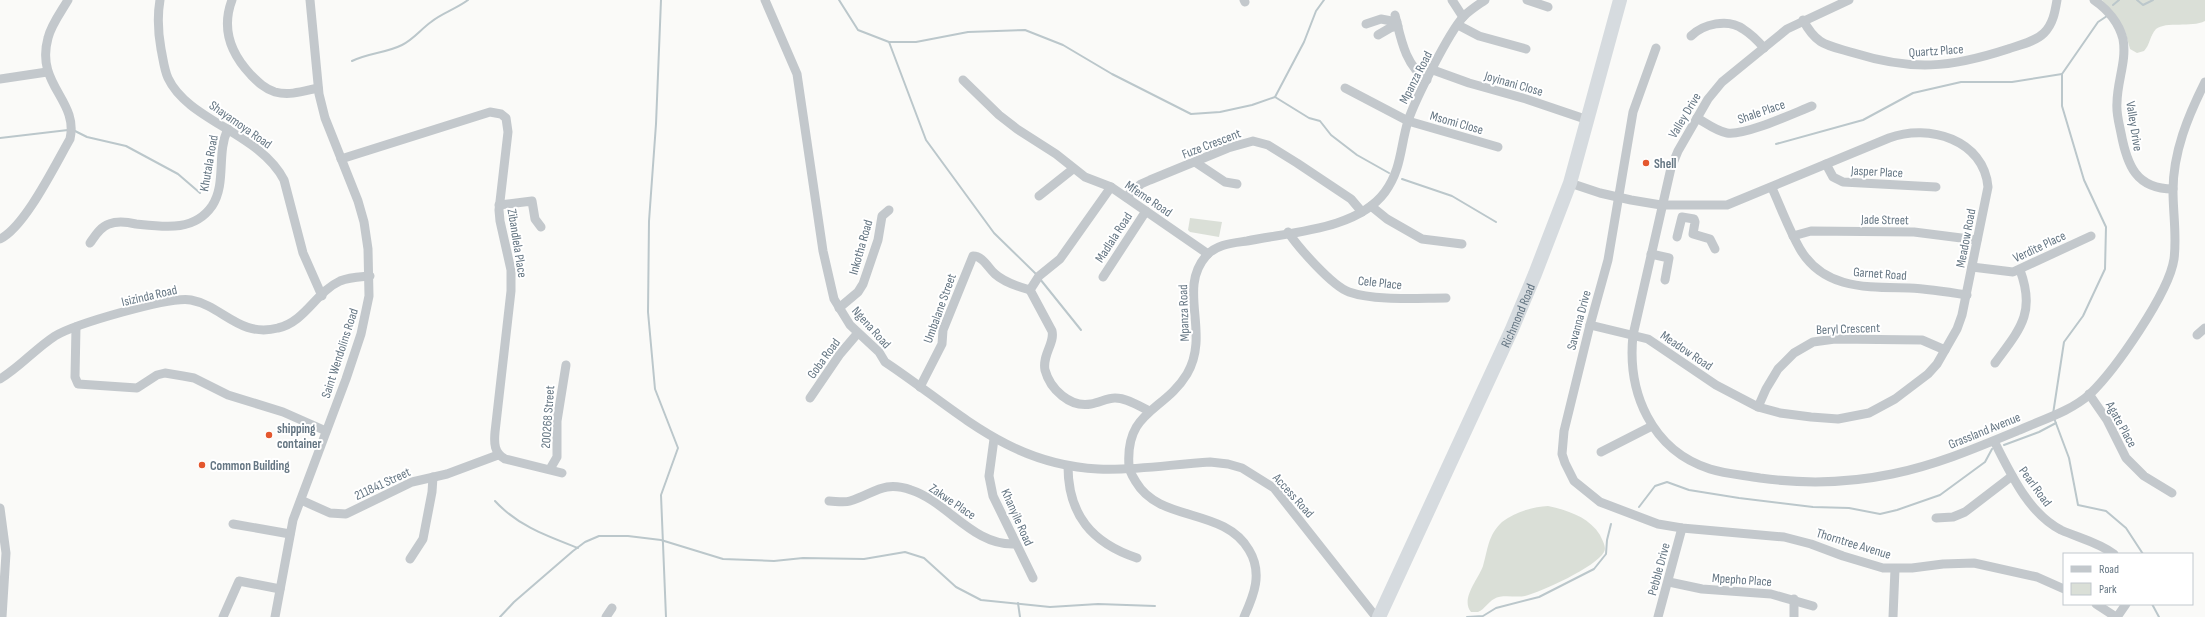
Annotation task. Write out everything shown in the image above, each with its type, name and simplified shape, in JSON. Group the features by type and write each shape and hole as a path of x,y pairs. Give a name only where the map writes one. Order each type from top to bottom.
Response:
{"highway":[{"name":"Richmond Road","path":"1378,617 1512,329 1570,183 1620,0"}],"street":[{"path":"0,239 8,235 19,223 70,139 72,129 70,114 51,83 47,72 45,54 48,37 68,0"},
{"name":"Shayamoya Road","path":"160,0 158,25 163,58 168,78 184,99 258,150 279,170 284,180 303,252 322,296"},
{"path":"232,0 227,19 228,39 239,62 255,80 267,89 283,94 296,93 318,88"},
{"name":"Saint Wendolins Road","path":"275,617 290,534 300,500 346,380 361,334 369,296 370,276 364,222 358,201 324,118 318,88 310,0"},
{"name":"Ngena Road","path":"765,0 797,74 824,257 834,297 839,308 857,334 879,352 885,362 994,440 1034,457 1068,466 1097,469 1129,469"},
{"path":"1452,0 1461,21 1479,36 1526,49"},
{"name":"Mpanza Road","path":"1129,469 1131,436 1137,424 1149,411 1177,388 1188,373 1195,356 1198,330 1194,281 1200,265 1208,254 1224,245 1330,225 1352,218 1371,206 1385,192 1393,178 1401,157 1408,121 1427,80 1461,21 1485,0"},
{"path":"1527,0 1548,7"},
{"name":"Valley Drive","path":"1633,335 1661,205 1671,168 1697,118 1715,90 1787,28 1849,0"},
{"name":"Quartz Place","path":"1803,20 1815,39 1825,44 1904,65 1937,64 1975,60 2037,38 2049,27 2053,18 2057,0"},
{"name":"Valley Drive","path":"2094,0 2112,16 2122,38 2124,56 2117,97 2117,113 2128,163 2143,181 2153,187 2173,189"},
{"path":"1366,24 1381,19 1396,21"},
{"path":"1378,35 1390,28 1396,21"},
{"path":"1396,21 1412,67 1427,80"},
{"path":"1691,36 1707,26 1730,24 1743,28 1764,48"},
{"name":"Savanna Drive","path":"1656,48 1633,112 1608,260 1590,325 1562,444 1564,459 1570,475 1586,492 1600,502 1658,524 1682,528"},
{"name":"Joyinani Close","path":"1433,70 1469,83 1526,99 1588,120"},
{"path":"0,79 47,72"},
{"name":"Mfeme Road","path":"963,80 999,115 1056,154 1073,169 1093,182 1111,187 1208,254"},
{"name":"Grassland Avenue","path":"1633,335 1631,355 1635,388 1641,407 1652,426 1669,444 1687,458 1708,468 1777,480 1808,482 1891,475 1955,457 2059,413 2089,394 2140,328 2152,310 2170,275 2174,258 2173,189 2175,162 2182,136 2205,82"},
{"name":"Msomi Close","path":"1345,88 1408,121 1498,147"},
{"name":"Shale Place","path":"1697,118 1718,130 1727,133 1740,133 1812,106"},
{"name":"Zibandlela Place","path":"341,159 490,112 501,114 506,118 508,132 499,205 500,221 512,276 495,432 495,449 498,454"},
{"name":"Khutala Road","path":"90,243 99,231 110,223 124,222 170,227 192,223 200,218 213,204 219,192 224,139 228,129"},
{"name":"Meadow Road","path":"1570,183 1618,198 1661,205 1727,205 1772,188 1889,138 1909,132 1930,133 1948,138 1967,147 1980,159 1987,181 1967,295 1960,323 1937,364 1925,377 1895,399 1868,413 1838,419 1811,418 1780,413 1758,407 1716,385 1648,339 1590,325"},
{"name":"Fuze Crescent","path":"1126,197 1141,184 1245,142 1253,141 1262,143 1297,163 1351,198 1362,212"},
{"path":"1195,162 1225,182 1236,184"},
{"name":"Jasper Place","path":"1826,164 1833,178 1843,182 1936,187"},
{"path":"1039,196 1073,169"},
{"path":"1111,187 1060,259 1038,276 1030,290 1052,331 1051,342 1046,355 1045,370 1054,388 1071,402 1090,404 1117,398 1127,400 1149,411"},
{"name":"Garnet Road","path":"1772,188 1800,250 1819,271 1845,284 1856,286 1930,290 1967,295"},
{"path":"499,205 532,201 535,219 541,227"},
{"path":"1371,206 1387,219 1422,239 1462,244"},
{"name":"Inkotha Road","path":"839,308 858,292 863,284 878,240 882,216 889,210"},
{"name":"Madlala Road","path":"1103,277 1146,211"},
{"path":"1677,237 1682,217 1694,219 1693,234 1710,239 1715,249"},
{"name":"Jade Street","path":"1793,236 1811,231 1914,232 1977,240"},
{"name":"Cele Place","path":"1288,232 1308,257 1348,291 1395,298 1446,298"},
{"name":"Verdite Place","path":"1972,267 2009,273 2020,270 2091,236"},
{"path":"1651,254 1669,258 1664,280"},
{"name":"Umbalane Street","path":"920,387 942,344 943,330 971,259 975,256 980,258 995,275 1012,284 1030,290"},
{"path":"1996,362 2015,337 2026,312 2027,288 2020,270"},
{"name":"Isizinda Road","path":"0,379 54,337 76,326 181,299 204,305 251,328 265,330 279,328 300,317 339,282 357,277 370,276"},
{"path":"76,326 75,380 82,385 134,388 142,386 157,375 165,374 194,378 228,395 278,410 326,431"},
{"path":"2197,335 2205,328"},
{"name":"Goba Road","path":"810,398 840,354 857,334"},
{"name":"Beryl Crescent","path":"1758,407 1766,389 1778,369 1794,353 1813,342 1835,339 1922,340 1945,350"},
{"name":"200268 Street","path":"550,469 557,457 557,421 566,364"},
{"name":"Agate Place","path":"2089,394 2107,420 2126,458 2144,476 2172,493"},
{"path":"1601,452 1652,426"},
{"name":"Khanyile Road","path":"994,440 990,460 990,484 993,496 1015,544 1033,578"},
{"name":"Pearl Road","path":"1994,441 2012,476 2034,508 2050,524 2096,544 2112,553"},
{"path":"498,454 505,459 550,469 562,474"},
{"name":"211841 Street","path":"300,500 330,513 346,514 412,482 447,474 498,454"},
{"name":"Access Road","path":"1129,469 1218,462 1242,468 1261,478 1274,488 1286,502 1378,617"},
{"path":"1068,466 1071,493 1084,525 1104,543 1137,558"},
{"path":"1129,469 1142,492 1150,499 1232,530 1244,542 1255,564 1256,580 1252,600 1244,617"},
{"path":"1936,518 1953,517 1966,512 2012,476"},
{"path":"410,559 423,539 432,492 433,477"},
{"name":"Zakwe Place","path":"829,500 849,501 879,488 892,486 911,490 935,502 952,517 991,540 1006,544 1015,544"},
{"path":"0,508 6,553 2,617"},
{"path":"234,524 290,534"},
{"name":"Thorntree Avenue","path":"1682,528 1784,537 1811,544 1863,562 1895,569 1974,563 2037,577 2063,588"},
{"name":"Pebble Drive","path":"1658,617 1682,528"},
{"path":"1893,617 1895,569"},
{"path":"223,617 239,581 280,589"},
{"name":"Mpepho Place","path":"1668,582 1702,589 1771,594 1794,599 1813,606"},
{"path":"1794,599 1794,617"},
{"path":"2098,605 2117,617 2125,605"},
{"path":"606,617 612,608"}],"green space":[{"path":"2102,0 2205,0 2205,21 2193,24 2166,25 2160,27 2154,31 2148,46 2144,51 2137,53 2130,49 2125,31"},
{"path":"1190,218 1222,222 1219,237 1190,232 1188,230"},
{"path":"1548,506 1570,512 1590,523 1600,535 1605,546 1604,552 1591,565 1543,590 1525,596 1505,596 1497,598 1492,600 1480,611 1471,612 1468,607 1469,595 1481,571 1489,542 1497,527 1507,518 1518,513"}],"waterway":[{"path":"352,61 402,45 435,19 468,0"},
{"path":"661,0 656,124 649,221 648,312 655,389 678,448 661,495 666,617"},
{"path":"839,0 858,30 889,42 916,42 968,32 1025,30 1063,45 1112,74 1191,114 1220,112 1252,105 1275,97 1304,42 1316,11 1324,0"},
{"path":"2113,5 2119,0"},
{"path":"2137,0 2143,5 2153,0"},
{"path":"2053,414 2064,342 2083,316 2105,269 2106,227 2084,180 2062,106 2062,74 2098,22 2107,16"},
{"path":"889,42 926,140 994,233 1036,274"},
{"path":"1776,144 1863,120 1913,93 1961,82 2012,82 2062,74"},
{"path":"1275,97 1309,118 1320,121 1331,135 1357,155 1389,173"},
{"path":"0,138 68,130"},
{"path":"73,130 87,137 126,146 178,174 200,193"},
{"path":"1402,179 1452,196 1496,222"},
{"path":"1040,279 1081,330"},
{"path":"2054,418 2069,458 2078,505 2106,511 2126,528 2142,553"},
{"path":"2004,445 2039,432 2056,423"},
{"path":"1639,507 1655,486 1667,482 1689,490 1739,498 1813,507 1849,508 1880,514 1897,510 1940,495 1985,462 1992,449"},
{"path":"495,501 504,510 523,524 578,548"},
{"path":"1467,617 1483,616 1496,608 1539,597 1594,569 1606,554 1607,540 1611,524"},
{"path":"500,617 514,602 573,551 585,542 599,536 628,536 661,540 723,559 774,561 803,558 864,559 905,552 924,558 956,587 981,600 1050,607 1098,604 1155,606"},
{"path":"1018,603 1020,617"},
{"path":"2153,605 2159,617"}],"place":[{"name":"Shell","path":"1646,163"},
{"name":"shipping container","path":"269,435"},
{"name":"Common Building","path":"202,465"}]}
